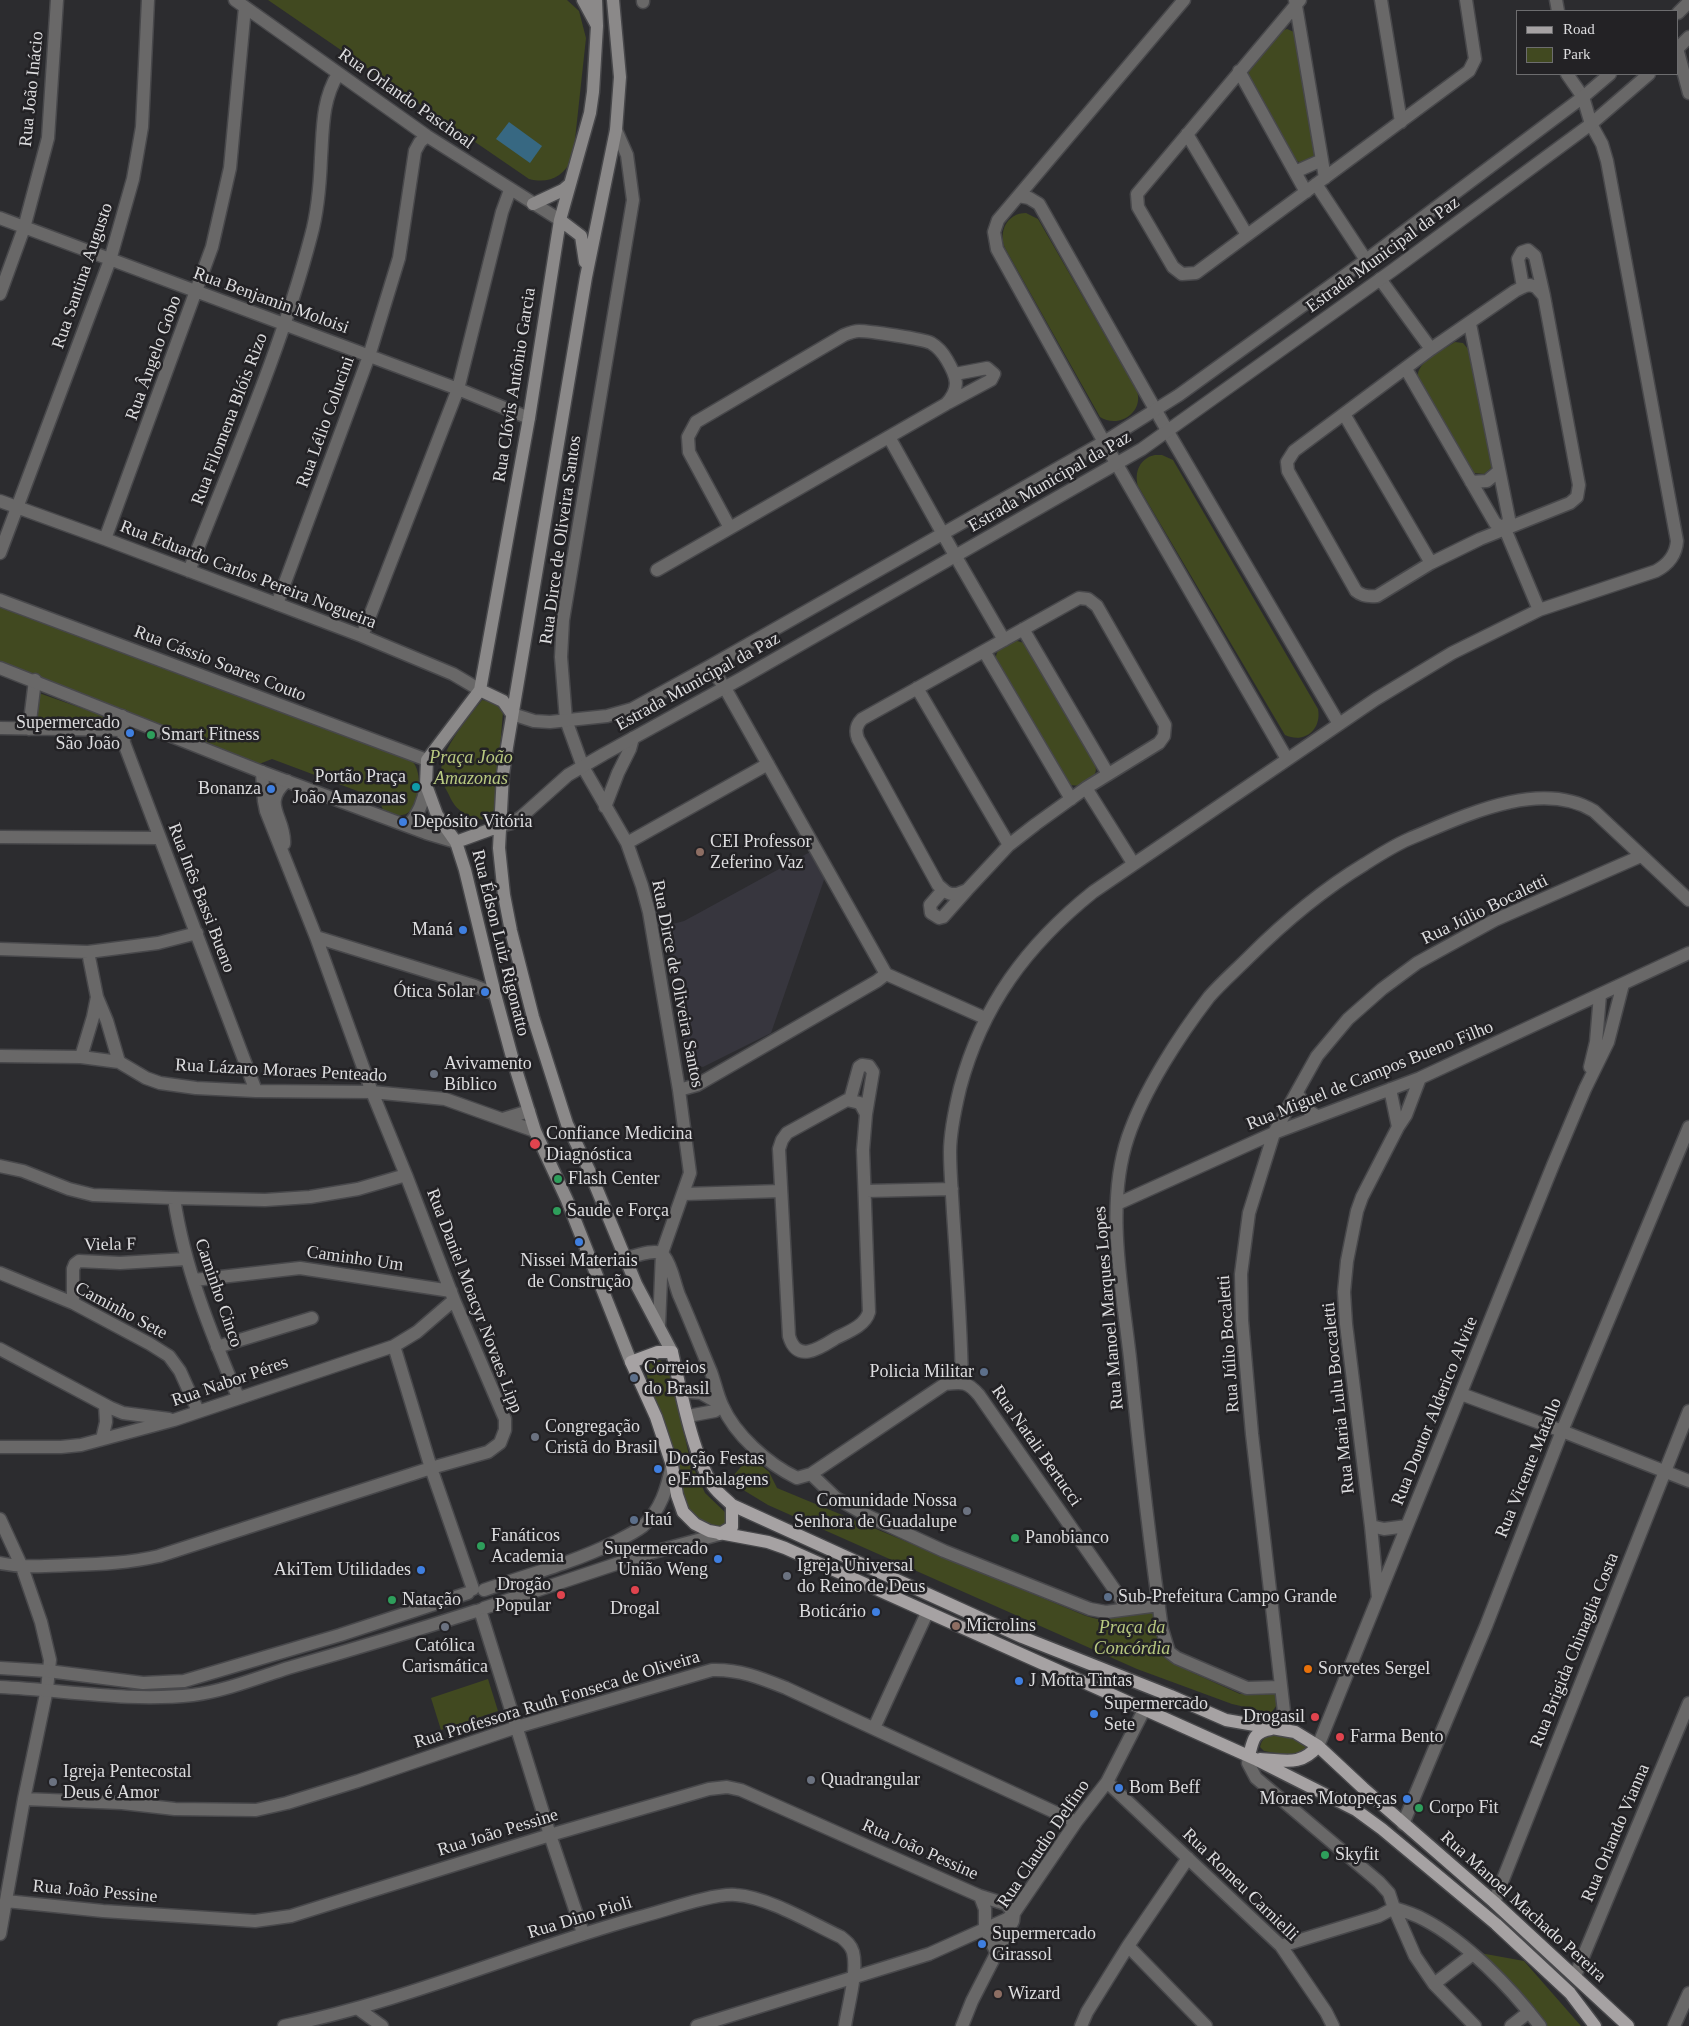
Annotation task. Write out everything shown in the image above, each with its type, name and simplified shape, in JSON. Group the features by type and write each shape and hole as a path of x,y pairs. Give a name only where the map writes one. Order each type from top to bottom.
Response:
{"main road":[{"path":"583,0 598,26"},
{"name":"Rua Clóvis Antônio Garcia","path":"427,760 480,690 528,418 560,220 593,92 598,26 596,0"},
{"path":"512,714 586,276 616,130 620,77 613,0"},
{"path":"533,204 563,190 570,184"},
{"path":"560,220 582,236 586,276"},
{"path":"480,690 503,701 512,714"},
{"name":"Rua Manoel Machado Pereira","path":"512,714 503,774 499,848 504,895 533,1017 567,1124 636,1284 672,1352 688,1416 705,1470 714,1487 732,1505 1022,1637 1226,1720 1294,1732 1318,1746 1403,1824 1494,1902 1628,2026"},
{"path":"426,785 427,760"},
{"name":"Rua Édson Luiz Rigonatto","path":"426,785 437,815 456,842 470,889 495,994 535,1131 566,1200 631,1362 656,1417 672,1465 677,1495 684,1512 700,1528 720,1534 768,1542 785,1548 1252,1757"},
{"path":"456,842 500,826"},
{"path":"631,1362 658,1352 672,1352"},
{"path":"720,1534 732,1527 732,1505"},
{"path":"1144,1710 1157,1698 1170,1696"},
{"path":"1280,1729 1261,1730 1253,1739 1252,1757 1301,1760 1309,1756 1318,1746"},
{"name":"Rua Manoel Machado Pereira","path":"1252,1757 1356,1810 1382,1829 1496,1924 1570,1994 1595,2026"}],"street":[{"name":"Rua João Inácio","path":"0,294 24,228 48,138 57,0"},
{"name":"Rua Santina Augusto","path":"0,553 110,260 133,180 142,128 148,0"},
{"path":"1184,0 998,220 994,238 997,249 1104,442 1287,759"},
{"path":"1381,0 1401,122"},
{"path":"1297,1 1141,188 1137,198 1138,207 1173,267 1182,274 1196,273 1466,74 1472,68 1475,59 1466,0"},
{"path":"1297,1 1322,160 1316,185"},
{"path":"1679,12 1689,2"},
{"name":"Rua Orlando Paschoal","path":"240,3 427,136 560,220"},
{"name":"Rua Ângelo Gobo","path":"105,539 212,247 225,198 230,168 240,3"},
{"path":"1679,49 1689,37"},
{"path":"1679,54 1689,93"},
{"path":"1239,71 1295,172 1316,185 1366,260 1430,349"},
{"name":"Rua Filomena Blóis Rizo","path":"189,570 285,325 312,234 320,184 324,108 328,93 338,74"},
{"path":"626,1258 645,1254 653,1250 662,1253 668,1261 673,1280 715,1382 722,1405 733,1423 755,1449 770,1462 797,1478 811,1474 945,1384 962,1382 950,1152 955,1113 970,1056 985,1018 1008,981 1035,946 1053,926 1093,892 1287,759 1414,675 1481,638 1539,610 1656,571 1668,563 1676,547 1677,540 1607,161 1602,144 1591,124 1583,97 1568,75"},
{"name":"Estrada Municipal da Paz","path":"512,714 542,722 607,716 632,709 1104,442 1179,395 1366,260 1583,97 1609,75"},
{"name":"Estrada Municipal da Paz","path":"500,826 512,823 521,817 568,776 583,767 1118,465 1168,432 1591,124 1648,75"},
{"name":"Rua Dirce de Oliveira Santos","path":"616,130 627,155 633,200 563,620 561,657 566,720 583,767 627,843 642,886 649,912 679,1090 690,1173 662,1253 659,1326"},
{"path":"1187,134 1246,235"},
{"name":"Rua Lélio Colucini","path":"277,604 369,356 399,258 415,151 420,142 427,136"},
{"path":"1295,172 1322,160"},
{"path":"362,636 458,389 502,212 510,190"},
{"path":"1019,196 1029,198 1039,204 1168,432 1339,724"},
{"name":"Rua Benjamin Moloisi","path":"0,218 458,389 528,418"},
{"path":"1523,287 1518,259 1522,252 1528,250 1536,256 1544,296 1579,491 1570,503 1480,539 1431,563 1377,596 1367,596 1356,591 1287,467 1291,454 1430,349 1523,287 1536,286 1544,296"},
{"path":"1470,324 1509,519 1505,529"},
{"path":"730,528 688,452 688,437 696,422 844,335 853,332 866,332 930,343 942,352 955,374 956,386 946,404"},
{"path":"657,570 991,380 994,374 987,368 955,374"},
{"path":"1406,368 1496,524 1505,529 1539,610"},
{"path":"1344,414 1431,563"},
{"path":"889,437 1004,640"},
{"path":"1471,482 1487,481 1499,471"},
{"name":"Rua Eduardo Carlos Pereira Nogueira","path":"0,501 362,636 453,674 480,690"},
{"path":"943,890 930,905 931,913 939,918 943,917 1009,845 1086,788 1159,743 1164,736 1165,725 1097,606 1088,599 1079,598 916,688 862,719 857,725 858,739 933,876 943,890 952,894 967,890"},
{"name":"Rua Cássio Soares Couto","path":"0,600 427,760"},
{"path":"1024,629 1108,774"},
{"path":"984,651 1071,799"},
{"path":"710,666 725,688 886,974 985,1018"},
{"path":"0,668 262,772 456,842"},
{"path":"29,729 34,680"},
{"path":"916,688 1009,845"},
{"name":"Rua Inês Bassi Bueno","path":"122,716 124,743 256,1091"},
{"path":"0,728 123,730"},
{"path":"605,807 633,738"},
{"path":"627,843 768,764"},
{"name":"Rua Daniel Moacyr Novaes Lipp","path":"0,1564 22,1567 132,1562 159,1556 431,1468 488,1452 500,1443 505,1419 453,1296 372,1092 264,801 262,772"},
{"name":"Rua Daniel Moacyr Novaes Lipp","path":"283,854 284,840 282,828 274,805 275,795 287,781"},
{"path":"408,826 422,806 426,785"},
{"path":"1086,788 1133,864"},
{"name":"Rua Manoel Marques Lopes","path":"1280,1688 1247,1688 1177,1658 1169,1652 1162,1629 1139,1448 1120,1270 1117,1204 1120,1168 1129,1135 1158,1071 1210,996 1278,928 1338,881 1398,844 1481,809 1540,799 1559,799 1581,803 1594,812 1641,856"},
{"path":"0,837 159,838"},
{"path":"1641,856 1689,900"},
{"name":"Rua Júlio Bocaletti","path":"1280,1729 1280,1688 1252,1434 1242,1320 1241,1274 1249,1213 1274,1133 1317,1056 1348,1019 1382,989 1418,963 1495,920 1641,856"},
{"path":"0,949 88,952 158,943 197,933"},
{"path":"316,938 475,986 495,994"},
{"path":"88,952 97,997 108,1021 119,1062"},
{"name":"Rua Miguel de Campos Bueno Filho","path":"1117,1204 1274,1133 1420,1078 1689,953"},
{"path":"679,1090 697,1085 886,974"},
{"path":"475,986 491,978"},
{"name":"Rua Doutor Alderico Alvite","path":"1318,1746 1585,1089 1608,1042 1623,984"},
{"name":"Rua Doutor Alderico Alvite","path":"1585,1089 1596,1042 1600,996"},
{"path":"81,1057 97,997"},
{"name":"Rua Lázaro Moraes Penteado","path":"0,1056 81,1057 119,1062 146,1078 160,1083 196,1088 256,1091 372,1092 445,1099 535,1131"},
{"path":"850,1100 859,1067 862,1065 869,1066 873,1072 866,1114 864,1150 868,1317 862,1324 810,1352 800,1350 796,1348 789,1336 779,1148 784,1137 843,1101 850,1100 860,1103 866,1114"},
{"name":"Rua Maria Lulu Boccaletti","path":"1378,1600 1371,1526 1346,1324 1344,1292 1347,1261 1357,1211 1362,1197 1406,1115 1420,1078"},
{"path":"1390,1089 1398,1127"},
{"path":"1297,1093 1309,1112 1317,1116"},
{"path":"503,1120 529,1111"},
{"name":"Rua Vicente Matallo","path":"1403,1824 1486,1626 1562,1431 1689,1126"},
{"path":"0,1166 22,1171 69,1189 92,1195 265,1200 310,1197 358,1189 406,1174"},
{"path":"866,1191 952,1189"},
{"path":"684,1194 781,1191"},
{"name":"Caminho Cinco","path":"174,1198 186,1259 217,1347 238,1397"},
{"name":"Viela F","path":"73,1303 73,1269 79,1260 120,1263 186,1259"},
{"name":"Caminho Um","path":"194,1280 300,1268 453,1296"},
{"name":"Caminho Sete","path":"0,1273 73,1303 169,1356 180,1371 198,1411"},
{"name":"Rua Nabor Péres","path":"0,1447 61,1447 81,1445 174,1420 394,1346 417,1332 453,1296"},
{"path":"217,1347 312,1318"},
{"path":"394,1346 431,1468 475,1591 489,1599 480,1610"},
{"path":"0,1350 105,1405 123,1412 174,1420"},
{"name":"Rua Natali Bertucci","path":"962,1382 971,1386 980,1394 1128,1609"},
{"path":"681,1391 701,1394 722,1405"},
{"path":"1461,1394 1689,1481"},
{"path":"102,1439 106,1422 105,1405"},
{"path":"688,1416 714,1411 722,1405"},
{"name":"Rua Brigida Chinaglia Costa","path":"1494,1902 1689,1411"},
{"path":"0,1668 48,1671 143,1683 184,1681 331,1638 590,1554 634,1532 644,1525 662,1500 672,1465"},
{"path":"811,1474 836,1498 868,1516 944,1551 1090,1610 1106,1612 1159,1605"},
{"path":"0,1519 22,1567 48,1648 46,1689 0,1934"},
{"path":"1371,1526 1384,1529 1406,1526"},
{"path":"0,1687 145,1698 194,1695 368,1645 480,1610 596,1570 720,1534"},
{"path":"590,1554 596,1570"},
{"path":"475,1591 466,1603 470,1608 480,1610"},
{"path":"480,1610 550,1835 583,1933"},
{"path":"874,1728 927,1613"},
{"name":"Rua Professora Ruth Fonseca de Oliveira","path":"24,1799 122,1803 175,1809 256,1810 287,1803 358,1781 517,1727 712,1670 729,1669 748,1673 786,1688 1076,1822"},
{"name":"Rua Orlando Vianna","path":"1575,1976 1689,1703"},
{"name":"Rua Claudio Delfino","path":"962,2026 972,2001 1013,1921 1014,1913 1076,1822 1108,1782 1144,1710"},
{"path":"1252,1757 1248,1763 1256,1778 1390,1893 1394,1908 1415,1956 1434,1984 1475,2026"},
{"name":"Rua Romeu Carnielli","path":"1108,1782 1281,1946 1326,2012 1333,2026"},
{"name":"Rua João Pessine","path":"6,1901 103,1911 255,1921 291,1916 550,1835 709,1788 727,1787 741,1790 980,1896 1006,1904 1014,1913"},
{"path":"1081,2026 1087,2012 1128,1946 1188,1858"},
{"name":"Rua Dino Pioli","path":"284,2026 358,2008 489,1966 583,1933 712,1898 734,1895 763,1901 841,1936 850,1945 853,1952 853,1976 845,2026"},
{"name":"Rua João Pessine","path":"980,1896 985,1909 985,1928 997,1954"},
{"path":"1281,1946 1379,1916 1394,1908 1423,1919 1441,1929 1473,1954 1540,2026"},
{"path":"697,2026 726,2022 853,1976 929,1954 1007,1919 1014,1913"},
{"path":"1128,1946 1203,2024"},
{"path":"1434,1984 1473,1954"},
{"path":"1674,2026 1689,1993"},
{"path":"358,2008 382,2026"},
{"path":"1511,2026 1529,2012"}],"shaded area":[{"path":"810,852 825,877 771,1033 703,1067 692,1064 684,1052 665,926 684,921"}],"green space":[{"path":"268,0 567,0 579,11 586,38 573,158 565,170 555,178 549,180 529,179"},
{"path":"1287,29 1294,32 1298,37 1314,155 1313,159 1302,164 1296,160 1248,73 1281,31"},
{"path":"1026,213 1038,219 1137,391 1137,406 1128,417 1114,421 1100,417 1005,248 1003,236 1009,220 1014,216"},
{"path":"1455,342 1463,343 1468,349 1492,467 1484,474 1474,473 1418,377 1421,366 1426,361"},
{"path":"1155,455 1162,455 1173,460 1318,709 1319,717 1317,723 1314,729 1305,736 1299,738 1285,735 1138,486 1139,466 1145,459"},
{"path":"0,607 411,760 418,773 417,799 408,812 402,815 392,814 383,810 379,799 272,759 259,764 0,666"},
{"path":"1014,640 1024,643 1095,764 1096,772 1094,775 1080,786 1070,785 995,659 998,650"},
{"path":"36,692 101,715 105,721 98,725 33,720"},
{"name":"Praça João Amazonas","path":"482,700 494,703 503,712 495,809 485,820 463,813 455,806 442,781 441,771 443,760 454,738"},
{"path":"660,1360 670,1370 690,1460 705,1493 728,1515 729,1523 723,1529 697,1521 690,1512 676,1479 657,1416 646,1370 650,1363"},
{"name":"Praça da Concórdia","path":"750,1456 769,1472 777,1488 1086,1616 1097,1619 1119,1614 1152,1612 1156,1621 1160,1655 1191,1672 1240,1694 1276,1693 1277,1705 1271,1713 1232,1704 1137,1669 768,1505 740,1488 734,1475"},
{"path":"488,1679 498,1711 441,1730 431,1698"},
{"path":"1272,1735 1297,1737 1310,1745 1307,1753 1297,1757 1264,1751 1260,1747 1262,1742"},
{"path":"1480,1953 1524,1961 1581,2026 1546,2026"}],"water":[{"path":"509,122 542,146 530,163 496,139"}],"place":[{"name":"Supermercado São João","path":"130,733"},
{"name":"Smart Fitness","path":"151,735"},
{"name":"Portão Praça João Amazonas","path":"416,787"},
{"name":"Bonanza","path":"271,789"},
{"name":"Depósito Vitória","path":"403,822"},
{"name":"CEI Professor Zeferino Vaz","path":"700,852"},
{"name":"Maná","path":"463,930"},
{"name":"Ótica Solar","path":"485,992"},
{"name":"Avivamento Bíblico","path":"434,1074"},
{"name":"Confiance Medicina Diagnóstica","path":"535,1144"},
{"name":"Flash Center","path":"558,1179"},
{"name":"Saude e Força","path":"557,1211"},
{"name":"Nissei Materiais de Construção","path":"579,1242"},
{"name":"Policia Militar","path":"984,1372"},
{"name":"Correios do Brasil","path":"634,1378"},
{"name":"Congregação Cristã do Brasil","path":"535,1437"},
{"name":"Doção Festas e Embalagens","path":"658,1469"},
{"name":"Comunidade Nossa Senhora de Guadalupe","path":"967,1511"},
{"name":"Itaú","path":"634,1520"},
{"name":"Panobianco","path":"1015,1538"},
{"name":"Fanáticos Academia","path":"481,1546"},
{"name":"Supermercado União Weng","path":"718,1559"},
{"name":"AkiTem Utilidades","path":"421,1570"},
{"name":"Igreja Universal do Reino de Deus","path":"787,1576"},
{"name":"Drogal","path":"635,1590"},
{"name":"Drogão Popular","path":"561,1595"},
{"name":"Sub-Prefeitura Campo Grande","path":"1108,1597"},
{"name":"Natação","path":"392,1600"},
{"name":"Boticário","path":"876,1612"},
{"name":"Microlins","path":"956,1626"},
{"name":"Católica Carismática","path":"445,1627"},
{"name":"Sorvetes Sergel","path":"1308,1669"},
{"name":"J Motta Tintas","path":"1019,1681"},
{"name":"Supermercado Sete","path":"1094,1714"},
{"name":"Drogasil","path":"1315,1717"},
{"name":"Farma Bento","path":"1340,1737"},
{"name":"Quadrangular","path":"811,1780"},
{"name":"Igreja Pentecostal Deus é Amor","path":"53,1782"},
{"name":"Bom Beff","path":"1119,1788"},
{"name":"Moraes Motopeças","path":"1407,1799"},
{"name":"Corpo Fit","path":"1419,1808"},
{"name":"Skyfit","path":"1325,1855"},
{"name":"Supermercado Girassol","path":"982,1944"},
{"name":"Wizard","path":"998,1994"}]}
